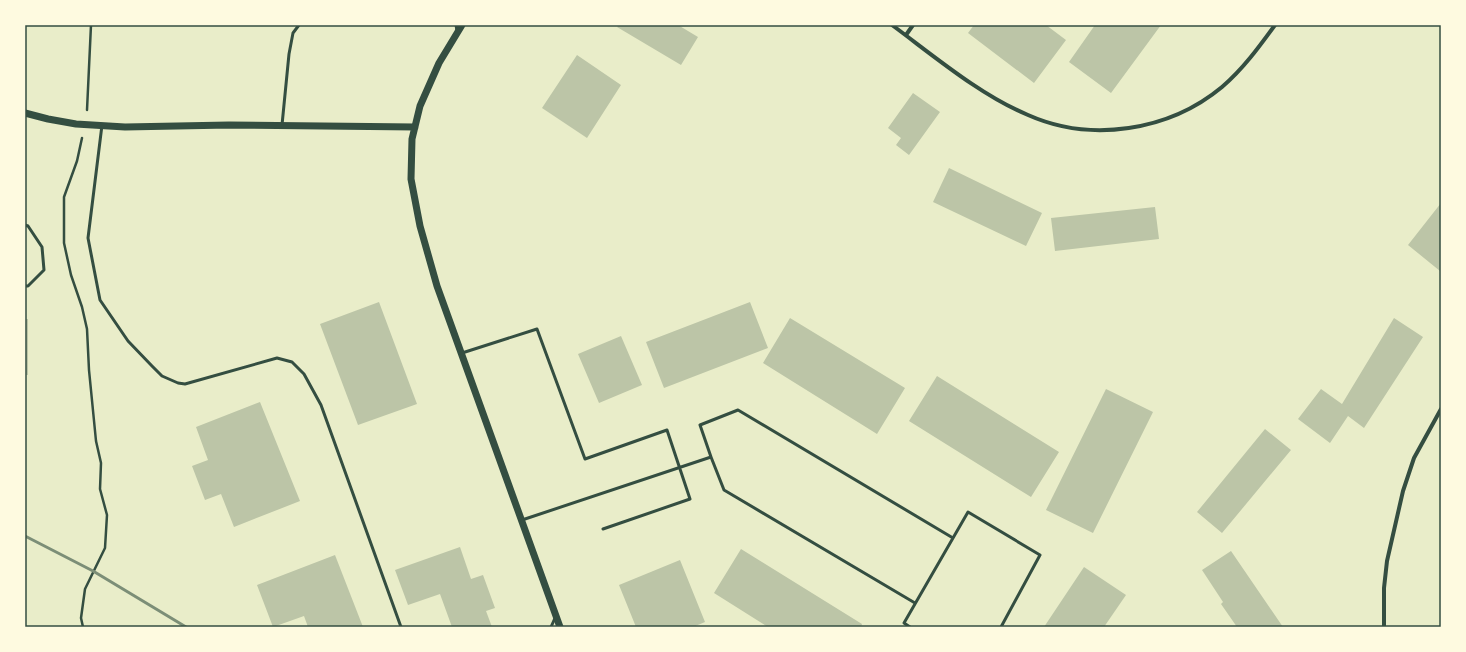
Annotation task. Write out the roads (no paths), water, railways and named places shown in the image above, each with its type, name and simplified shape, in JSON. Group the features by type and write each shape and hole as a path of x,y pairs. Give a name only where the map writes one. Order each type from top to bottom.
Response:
{"street":[{"path":"462,25 436,70 420,106 412,139 411,179 420,226 437,286 560,627"},
{"path":"892,25 976,86 1005,104 1029,116 1065,127 1103,131 1130,128 1157,122 1181,113 1204,100 1238,72 1254,55 1276,25"},
{"path":"906,35 913,25"},
{"path":"25,113 48,119 125,127 230,125 415,127"},
{"path":"1384,627 1384,588 1402,492 1414,458 1441,409"}],"lane":[{"path":"282,126 289,54 293,33 299,25"},
{"path":"456,25 457,33"},
{"path":"102,125 88,238 100,300 128,341 162,376 178,383 185,384 277,358 292,362 304,374 321,405 401,627"},
{"path":"25,225 28,226 42,247 44,270 28,286 25,286"},
{"path":"462,353 537,329 585,459 667,430 690,499 603,529"},
{"path":"915,603 724,490 700,425 738,410 953,538"},
{"path":"522,520 711,457"},
{"path":"910,627 904,623 968,512 1040,555 1001,627"},
{"path":"551,627 556,616"}],"railway":[{"path":"25,536 93,571 186,627"}]}
